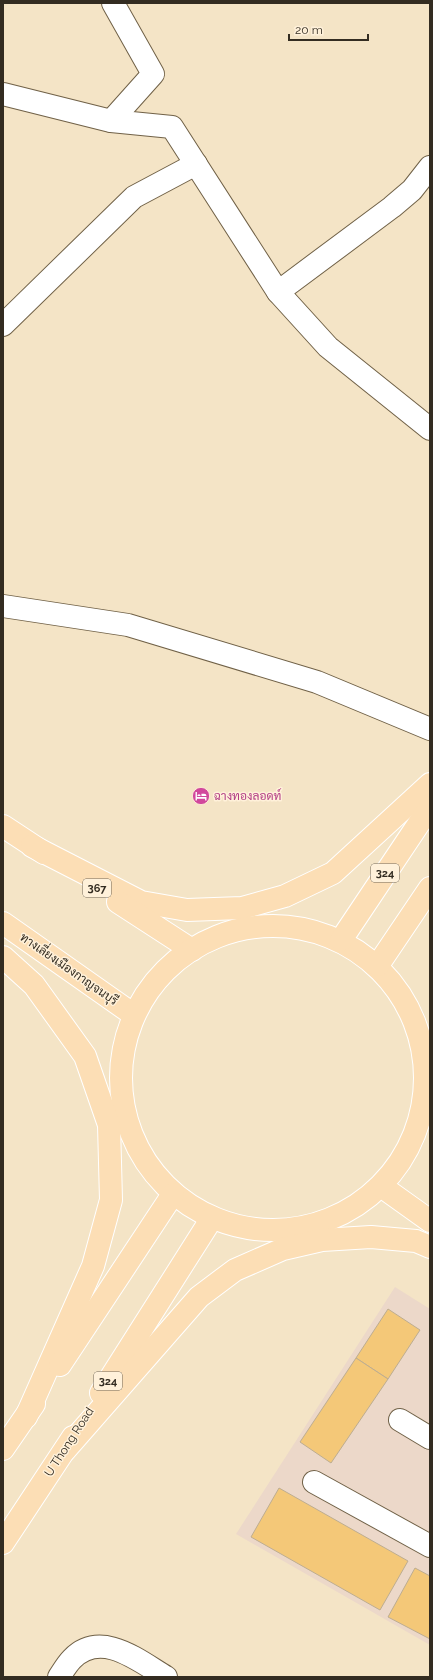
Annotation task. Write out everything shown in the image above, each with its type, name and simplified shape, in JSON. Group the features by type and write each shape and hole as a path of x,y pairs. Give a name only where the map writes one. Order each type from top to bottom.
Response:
{"main road":[{"path":"32,846 141,902 187,910 242,908 285,896 333,873 430,784"},
{"name":"324","path":"341,940 430,807"},
{"name":"367","path":"3,826 192,950"},
{"path":"378,966 430,888"},
{"name":"ทางเลี่ยงเมืองกาญจนบุรี","path":"3,923 134,1015"},
{"path":"274,925 308,929 341,940 378,966 410,1006 425,1056 427,1110 408,1150 381,1186 352,1208 319,1223 290,1229 247,1228 212,1218 192,1208 173,1194 142,1156 124,1111 121,1063 134,1015 152,985 172,964 192,950 206,941 239,929 274,925"},
{"path":"3,957 34,985 85,1056 109,1125 111,1200 95,1259 26,1417"},
{"path":"381,1186 430,1221"},
{"path":"5,1443 26,1417 173,1194"},
{"name":"U Thong Road","path":"3,1543 65,1450 212,1218"},
{"path":"65,1450 199,1297 235,1270 283,1249 322,1240 371,1237 416,1241 430,1246"}],"street":[{"path":"111,121 153,74 117,5"},
{"path":"3,94 111,121 172,127 278,292 328,347 430,429"},
{"path":"3,325 134,197 196,164"},
{"path":"278,292 392,207 412,190 430,168"},
{"path":"3,606 128,625 317,682 430,729"},
{"path":"400,1420 430,1438"},
{"path":"314,1482 430,1546"},
{"path":"59,1677 72,1659 85,1649 103,1646 125,1652 166,1677"}],"shaded area":[{"path":"395,1287 430,1309 430,1645 236,1534"}],"building":[{"path":"388,1309 420,1330 388,1379 356,1358"},
{"path":"356,1358 388,1379 331,1463 300,1442"},
{"path":"279,1488 408,1561 380,1610 251,1537"},
{"path":"415,1568 430,1576 430,1639 388,1617"}],"place":[{"name":"ฉางทองลอดท์","path":"201,796"}]}
